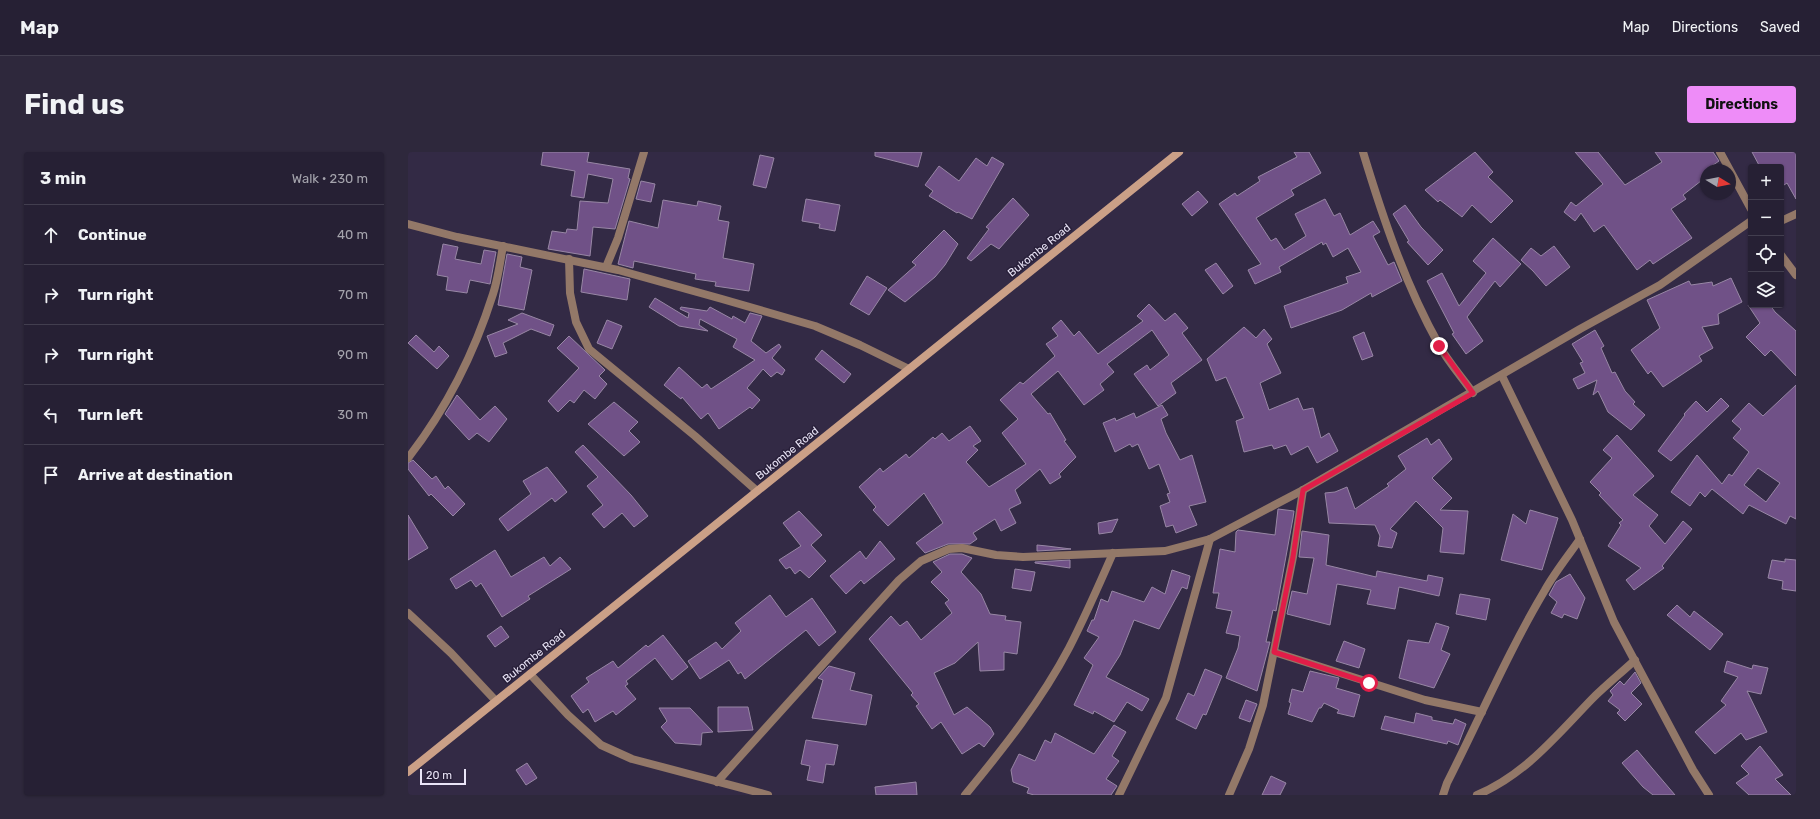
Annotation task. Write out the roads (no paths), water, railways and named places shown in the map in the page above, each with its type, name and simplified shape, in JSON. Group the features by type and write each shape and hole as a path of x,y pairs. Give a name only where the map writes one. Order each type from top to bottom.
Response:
{"main road":[{"name":"Bukombe Road","path":"408,772 1179,152"}],"street":[{"path":"606,267 618,238 644,152"},
{"path":"1363,152 1383,216 1408,282 1439,346 1473,393"},
{"path":"1720,152 1748,203"},
{"path":"1784,220 1796,214"},
{"path":"717,782 899,580 921,561 949,549 962,548 996,555 1023,557 1165,551 1210,539 1303,490 1473,393 1580,329 1660,285 1748,223"},
{"path":"408,224 457,237 606,267 815,326 860,345 909,369"},
{"path":"408,458 451,395 472,352 494,292 503,246"},
{"path":"569,259 570,293 576,322 589,350 695,436 757,491"},
{"path":"1784,259 1796,275"},
{"path":"1502,376 1580,539 1614,622 1693,770 1709,795"},
{"path":"1229,795 1249,750 1262,705 1293,557 1303,490"},
{"path":"1119,795 1166,698 1210,539"},
{"path":"1443,795 1447,783 1501,670 1546,588 1580,539"},
{"path":"965,795 997,757 1043,691 1068,649 1091,604 1113,553"},
{"path":"408,613 451,653 496,701"},
{"path":"1274,652 1425,700 1482,712"},
{"path":"1482,794 1496,787 1525,767 1593,698 1635,660"},
{"path":"530,674 568,716 601,745 632,759 768,795"}]}
